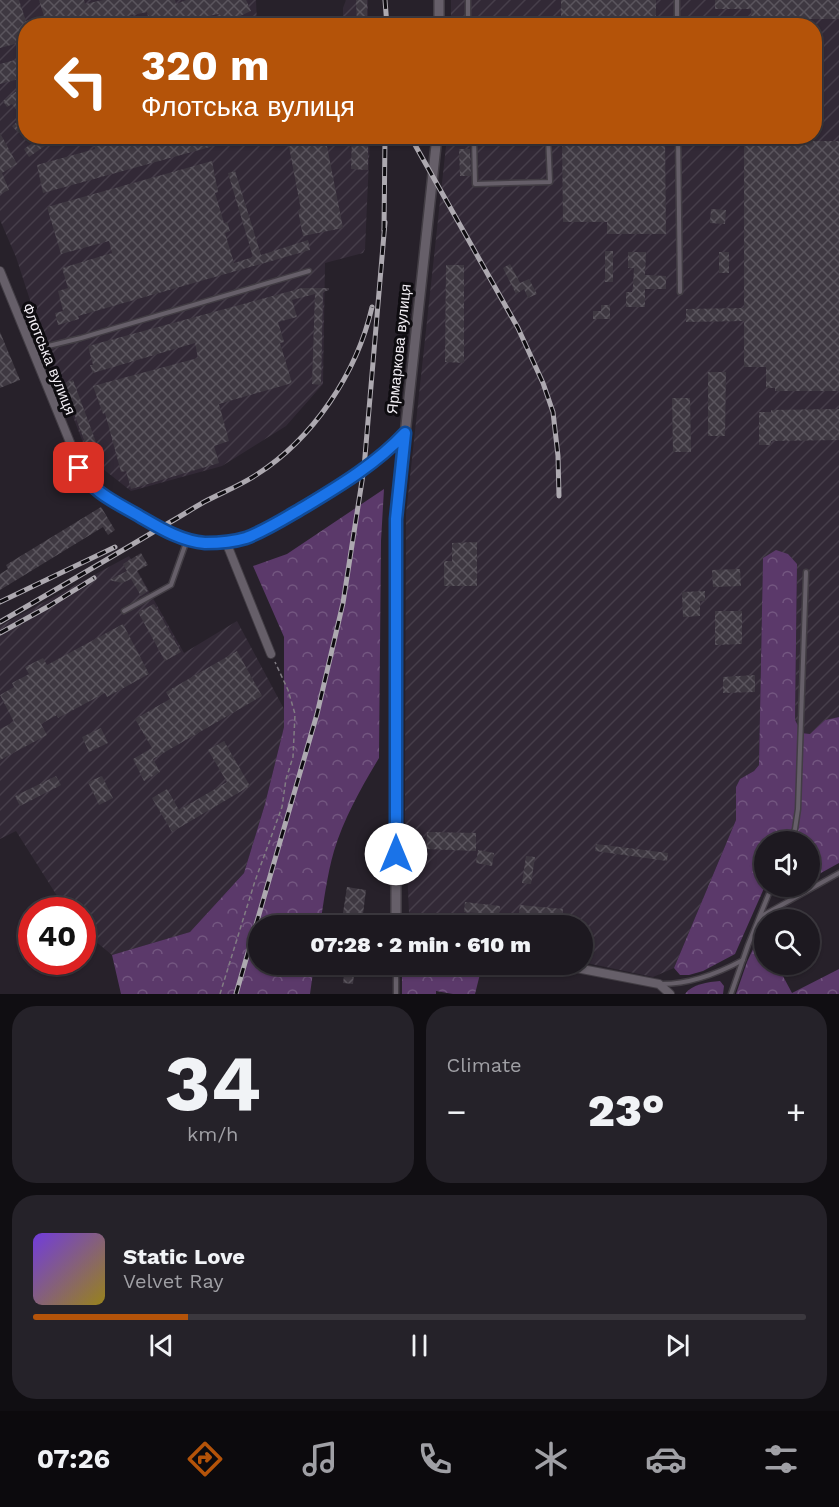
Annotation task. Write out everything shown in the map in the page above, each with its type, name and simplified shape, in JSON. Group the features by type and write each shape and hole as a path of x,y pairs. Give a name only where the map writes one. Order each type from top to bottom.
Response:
{"street":[{"path":"439,0 439,18"},
{"name":"Ярмаркова вулиця","path":"396,915 396,519 436,144"},
{"name":"Флотська вулиця","path":"0,271 85,479 95,490 109,499 160,528 187,540 205,543 226,542 257,533 338,487 390,448 405,433"},
{"path":"226,542 271,654"},
{"path":"593,971 659,984 670,994"}],"lane":[{"path":"468,0 468,18"},
{"path":"677,0 677,18"},
{"path":"474,144 476,184 550,182 548,144"},
{"path":"678,144 680,292"},
{"path":"32,350 309,272"},
{"path":"124,611 171,585 187,540"},
{"path":"794,831 798,808 807,572"},
{"path":"775,909 839,873"},
{"path":"731,994 754,931"},
{"path":"659,984 683,984 743,960"},
{"path":"396,975 396,994"}],"path":[{"path":"220,994 255,881 282,807 286,779 293,758 295,714 288,690 271,654"}],"shaded area":[{"path":"0,0 256,0 257,18 18,18 18,144 370,144 365,249 363,253 325,263 323,384 286,426 222,466 131,491 89,458 41,334 16,257 0,220"},
{"path":"346,0 368,0 368,18 343,18"},
{"path":"451,0 839,0 839,717 825,720 810,734 802,733 795,720 797,564 763,558 759,765 754,771 740,779 736,787 736,820 674,968 653,977 593,964 593,915 410,915 405,821 406,514 446,144 822,144 822,18 451,18"},
{"path":"129,556 184,653 237,621 284,709 284,727 265,804 244,873 190,932 112,955 96,942 96,897 58,897 16,831 0,839 0,626"}],"green space":[{"path":"384,489 381,541 379,758 354,803 338,839 329,869 322,915 248,915 248,975 313,975 310,994 121,994 112,955 190,932 244,873 265,804 284,727 284,637 253,566 287,554"},
{"path":"776,550 788,554 797,564 795,720 802,733 810,734 825,720 839,717 839,863 820,873 820,831 754,831 754,897 760,897 735,954 703,971 680,975 674,968 736,820 736,787 740,779 754,771 759,765 763,558"},
{"path":"754,947 754,975 782,975 792,993 839,969 839,994 736,994"},
{"path":"402,975 480,975 475,994 436,991 436,994 402,994"},
{"path":"720,981 724,986 723,994 685,994 696,986"}],"building":[{"path":"0,0 19,0 25,18 18,18 18,43 0,48"},
{"path":"39,0 84,0 85,4 103,0 175,0 176,4 186,0 246,0 251,11 236,18 212,18 220,14 195,18 148,18 147,12 119,18 37,18 44,16"},
{"path":"356,0 367,0 367,18 357,18"},
{"path":"561,0 656,0 656,18 561,18"},
{"path":"715,0 839,0 839,19 751,18 751,9 715,9"},
{"path":"18,59 18,79 0,84 0,64"},
{"path":"18,90 18,112 12,104 7,107 3,101"},
{"path":"18,121 18,133 12,126"},
{"path":"0,133 17,164 2,173 9,190 0,194"},
{"path":"822,141 839,141 839,391 775,391 775,388 766,388 766,367 744,367 744,321 686,322 686,309 744,308 744,144 822,144"},
{"path":"31,144 48,144 29,157 24,149"},
{"path":"94,144 221,144 43,193 37,165 95,149"},
{"path":"289,144 327,144 343,228 303,236 298,210 301,210"},
{"path":"352,144 368,144 368,170 351,169"},
{"path":"562,144 665,144 666,234 607,234 607,222 563,222"},
{"path":"459,149 470,149 471,176 460,176"},
{"path":"212,161 218,192 215,193 224,223 227,222 230,231 225,233 234,263 253,257 228,173 235,171 261,255 308,240 310,250 78,316 79,319 58,325 55,313 63,311 58,291 68,288 62,268 112,253 109,241 61,254 47,207"},
{"path":"711,209 726,210 725,224 710,223"},
{"path":"605,251 613,251 613,282 605,282"},
{"path":"628,252 646,252 645,275 666,276 666,289 645,289 645,307 626,307 626,292 632,292 634,268 628,268"},
{"path":"719,252 729,252 729,273 719,273"},
{"path":"510,264 520,283 529,279 537,294 528,298 524,289 516,294 503,268"},
{"path":"446,265 464,265 464,363 445,362"},
{"path":"302,288 329,288 323,292 321,385 312,384 315,294 292,300 297,317 278,322 284,342 280,343 292,383 219,404 229,441 214,446 219,463 131,489 126,471 121,472 105,413 103,414 93,386 198,358 195,343 93,373 88,346"},
{"path":"601,305 610,305 610,319 593,319 593,311 601,311"},
{"path":"0,332 20,380 0,388"},
{"path":"708,372 726,372 725,436 708,436"},
{"path":"73,380 100,453 90,456 63,384"},
{"path":"672,398 690,398 691,452 673,452"},
{"path":"839,409 839,440 771,441 771,445 759,445 759,412"},
{"path":"101,507 115,530 108,535 103,527 0,590 0,574 8,569 6,565"},
{"path":"477,542 477,586 444,586 444,561 452,561 452,543"},
{"path":"141,553 148,565 137,571 148,591 141,596 131,579 122,583 109,580 127,571 123,564"},
{"path":"740,569 741,586 713,587 712,570"},
{"path":"705,591 705,601 700,601 700,616 683,617 682,592"},
{"path":"154,604 181,652 165,661 138,612"},
{"path":"715,611 742,611 742,644 715,645"},
{"path":"123,624 149,674 107,697 105,693 58,718 57,715 41,724 47,735 0,760 0,729 14,722 0,695 14,687 12,683 29,674 25,667 43,658 47,665"},
{"path":"237,651 262,696 153,759 160,772 144,781 133,759 152,748 135,719 170,699 166,692"},
{"path":"755,675 755,692 723,693 723,677"},
{"path":"101,728 108,743 89,752 82,737"},
{"path":"224,741 250,786 172,832 152,798 167,789 179,810 227,782 208,750"},
{"path":"56,776 61,785 20,806 15,796"},
{"path":"102,776 113,798 99,805 88,782"},
{"path":"427,832 476,833 476,851 426,849"},
{"path":"596,844 668,853 667,861 595,851"},
{"path":"478,850 494,853 492,866 476,863"},
{"path":"526,856 535,857 531,884 522,883"},
{"path":"347,887 366,890 363,914 368,915 343,915"},
{"path":"465,902 500,906 499,915 464,912"},
{"path":"520,905 563,909 562,915 519,915"},
{"path":"354,975 353,984 343,983 344,976 337,976"}],"railway":[{"path":"385,0 386,18"},
{"path":"384,230 385,144"},
{"path":"414,144 518,328 543,383 553,412 558,456 559,496"},
{"path":"236,994 317,714 343,603 364,468 385,222"},
{"path":"0,622 204,502 250,479 277,460 314,423 344,380 356,356 372,307"},
{"path":"0,602 115,547"},
{"path":"0,633 94,578"}],"route":[{"path":"79,468 95,490 171,534 205,543 226,542 244,539 257,533 338,487 390,448 405,433 396,519 396,854"}]}
